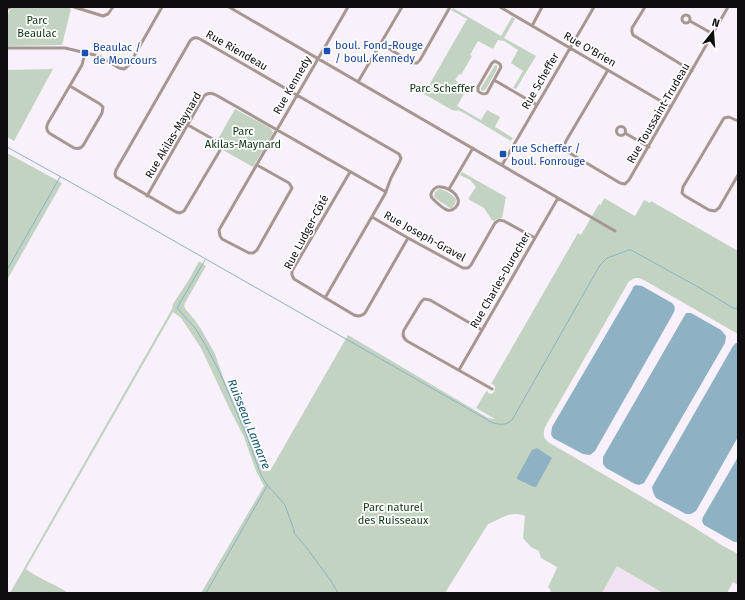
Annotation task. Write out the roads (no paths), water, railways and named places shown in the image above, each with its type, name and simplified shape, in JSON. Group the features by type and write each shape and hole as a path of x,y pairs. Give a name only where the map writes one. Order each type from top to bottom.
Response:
{"street":[{"path":"7,9 11,7"},
{"path":"74,7 103,16 108,14 113,7"},
{"path":"7,48 63,48 102,58 120,68 125,68 129,64 162,7"},
{"path":"229,7 615,231"},
{"path":"236,11 238,7"},
{"name":"Rue Kennedy","path":"257,165 289,183 292,187 257,250 251,253 246,252 222,239 219,233 220,229 348,7"},
{"path":"358,82 402,7"},
{"path":"380,44 412,63 418,62 450,7"},
{"name":"Rue O'Brien","path":"500,7 671,107"},
{"path":"532,26 542,7"},
{"name":"Rue Scheffer","path":"502,165 594,7"},
{"path":"644,7 632,28 633,35 692,71"},
{"name":"Rue Toussaint-Trudeau","path":"608,70 566,141 564,147 568,152 620,183 625,184 630,180 728,7"},
{"path":"690,21 713,34"},
{"name":"Rue Riendeau","path":"147,196 116,177 116,170 192,38 200,39 399,154 400,161 391,178 386,192"},
{"path":"70,86 100,104 103,108 102,113 83,145 78,148 74,148 49,133 47,129 48,125 70,86 82,65 85,53"},
{"path":"495,61 502,66 494,80 486,94 482,94 478,91 479,86 492,63 495,61"},
{"path":"494,80 537,105"},
{"name":"Rue Akilas-Maynard","path":"147,196 204,96 210,93 386,192"},
{"path":"738,121 729,117 724,118 683,187 682,193 709,210 715,211 719,208 738,175"},
{"path":"147,196 179,213 184,212 189,204 221,148 218,142 188,125"},
{"path":"625,133 648,147"},
{"path":"449,189 473,148"},
{"name":"Rue Ludger-Côté","path":"350,172 292,273 293,278 325,298 360,316 365,313 408,238"},
{"path":"437,187 449,189 457,197 458,201 455,208 452,210 445,209 430,196 432,190 437,187"},
{"path":"325,298 386,192"},
{"name":"Rue Charles-Durocher","path":"459,370 558,198"},
{"name":"Rue Joseph-Gravel","path":"372,217 465,269 471,265 495,223 499,220 502,220 535,238"},
{"path":"482,330 426,299 422,300 404,330 403,335 405,340 492,389"}],"water":[{"path":"636,285 642,286 672,303 675,307 674,311 595,451 590,455 583,454 553,438 551,434 552,427 633,287"},
{"path":"686,313 691,313 721,330 726,336 725,343 644,483 639,485 635,484 606,468 603,464 603,457"},
{"path":"736,343 738,343 738,437 696,511 691,514 686,514 656,498 652,487"},
{"path":"537,448 552,458 536,487 534,487 517,479 517,477 532,450"},
{"path":"738,457 738,542 734,542 704,525 702,521"}],"waterway":[{"path":"7,147 496,424 506,424 512,420 600,265 607,258 631,250 733,308 738,309"},
{"path":"7,270 60,177"},
{"name":"Ruisseau Lamarre","path":"205,260 177,308 195,328 220,373 246,434 261,475 267,485 285,505 294,533 331,581 338,593"},
{"path":"206,593 267,486"}],"place":[{"name":"boul. Fond-Rouge / boul. Kennedy","path":"327,51"},
{"name":"Beaulac / de Moncours","path":"85,53"},
{"name":"rue Scheffer / boul. Fonrouge","path":"503,154"}],"park label":[{"name":"Parc Beaulac","path":"37,26"},
{"name":"Parc Scheffer","path":"442,88"},
{"name":"Parc Akilas-Maynard","path":"243,137"},
{"name":"Parc naturel des Ruisseaux","path":"393,513"}]}
